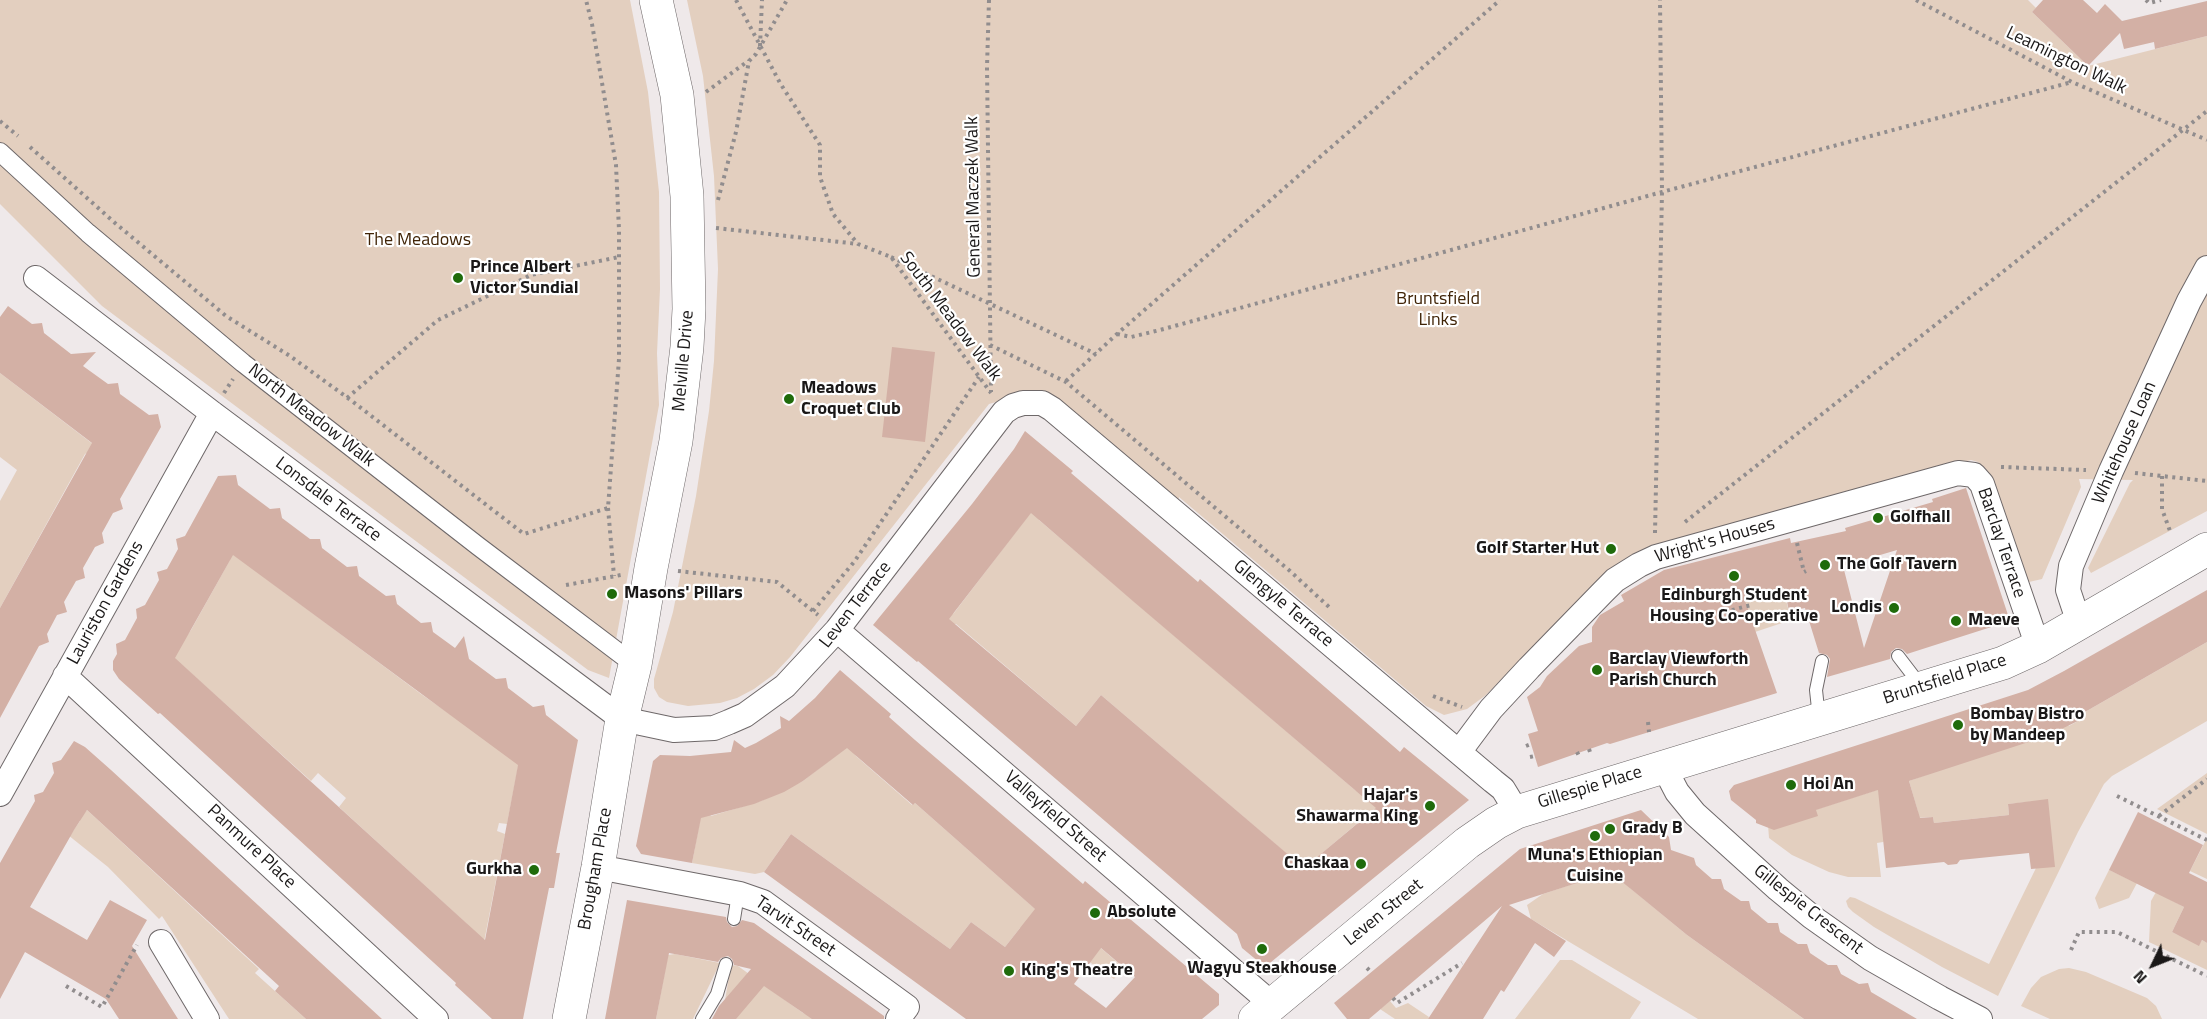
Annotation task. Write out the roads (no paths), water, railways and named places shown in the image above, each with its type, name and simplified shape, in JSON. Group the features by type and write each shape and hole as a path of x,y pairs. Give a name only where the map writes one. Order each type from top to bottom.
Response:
{"main road":[{"name":"Melville Drive","path":"622,719 635,665 676,441 689,318 686,185 676,95 656,0"},
{"name":"Bruntsfield Place","path":"1664,766 2003,663 2038,647 2207,549"},
{"name":"Brougham Place","path":"569,1019 598,867 622,719"},
{"name":"Gillespie Place","path":"1517,812 1664,766"},
{"name":"Leven Street","path":"1263,1012 1467,843 1517,812"}],"street":[{"name":"North Meadow Walk","path":"0,152 88,233 243,363 635,665"},
{"name":"Whitehouse Loan","path":"2079,622 2068,591 2068,578 2078,547 2189,301 2207,268"},
{"name":"Lonsdale Terrace","path":"36,278 212,413 622,719"},
{"name":"Leven Terrace","path":"622,719 674,730 714,728 745,715 785,686 837,630 997,403 1042,403"},
{"name":"Glengyle Terrace","path":"1042,403 1052,409 1503,789 1517,812"},
{"name":"Lauriston Gardens","path":"0,794 212,413"},
{"name":"Wright's Houses","path":"1460,752 1502,696 1603,592 1627,572 1656,557 1958,473 1966,472 1974,475"},
{"name":"Barclay Terrace","path":"1974,475 1983,487 2038,647"},
{"name":"Valleyfield Street","path":"837,630 1263,1012"},
{"name":"Panmure Place","path":"65,676 436,1019"},
{"name":"Gillespie Crescent","path":"1664,766 1677,792 1695,814 1786,896 1870,958 1980,1019"},
{"name":"Tarvit Street","path":"598,867 753,897 779,913 903,1013"},
{"path":"151,939 207,1019"}],"lane":[{"path":"1898,656 1922,688"},
{"path":"1819,720 1816,690 1822,661"},
{"path":"734,919 738,894"},
{"path":"702,1019 717,994 726,964"}],"place":[{"name":"Prince Albert Victor Sundial","path":"458,278"},
{"name":"Meadows Croquet Club","path":"789,399"},
{"name":"Golfhall","path":"1878,518"},
{"name":"Golf Starter Hut","path":"1611,549"},
{"name":"The Golf Tavern","path":"1825,565"},
{"name":"Edinburgh Student Housing Co-operative","path":"1734,576"},
{"name":"Masons' Pillars","path":"612,594"},
{"name":"Londis","path":"1894,608"},
{"name":"Maeve","path":"1956,621"},
{"name":"Barclay Viewforth Parish Church","path":"1597,670"},
{"name":"Bombay Bistro by Mandeep","path":"1958,725"},
{"name":"Hoi An","path":"1791,785"},
{"name":"Hajar's Shawarma King","path":"1430,806"},
{"name":"Grady B","path":"1610,829"},
{"name":"Muna's Ethiopian Cuisine","path":"1595,836"},
{"name":"Chaskaa","path":"1361,864"},
{"name":"Gurkha","path":"534,870"},
{"name":"Absolute","path":"1095,913"},
{"name":"Wagyu Steakhouse","path":"1262,949"},
{"name":"King's Theatre","path":"1009,971"}],"park label":[{"name":"The Meadows","path":"418,241"},
{"name":"Bruntsfield Links","path":"1438,310"}]}
